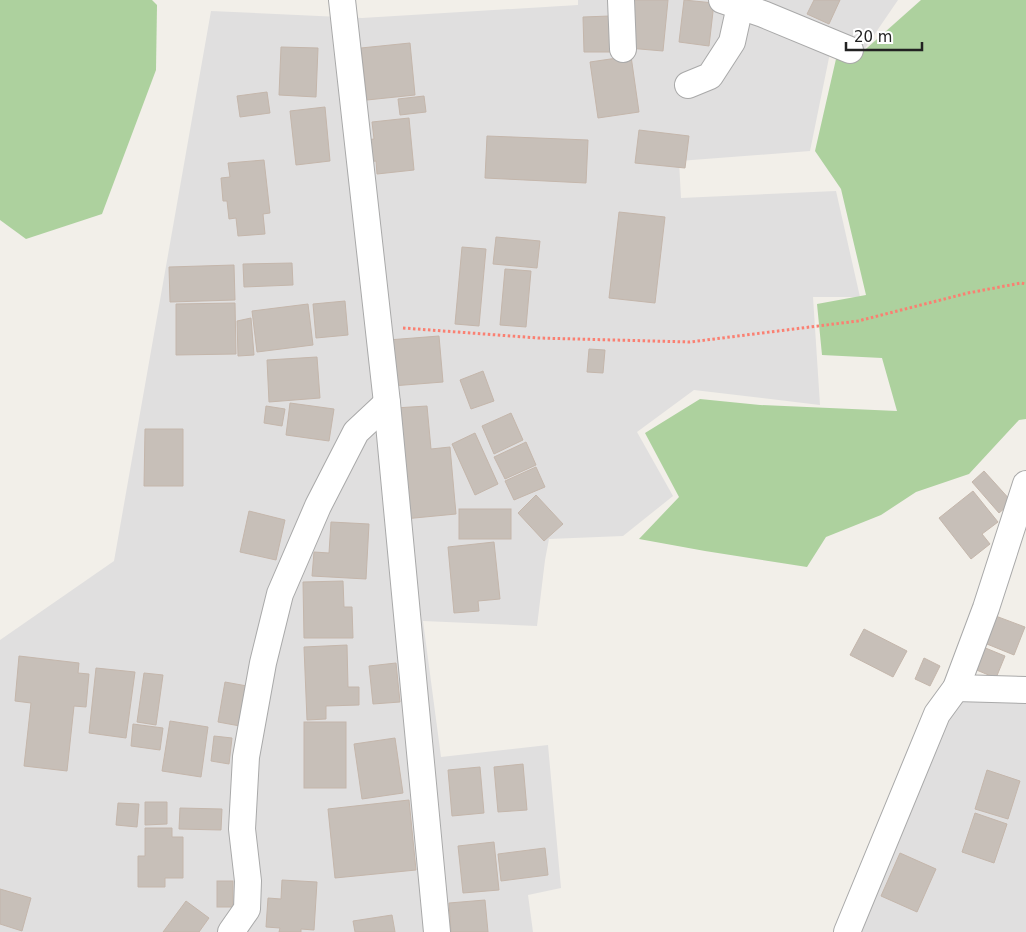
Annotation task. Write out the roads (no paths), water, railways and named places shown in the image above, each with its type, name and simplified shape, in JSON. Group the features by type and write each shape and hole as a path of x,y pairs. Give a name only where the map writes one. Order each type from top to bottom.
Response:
{"street":[{"path":"342,0 387,403 437,932"},
{"path":"621,0 623,49"},
{"path":"688,85 710,76 732,42 731,3 850,50"},
{"path":"231,932 246,909 248,881 242,829 246,756 263,663 280,594 318,506 356,432 387,403"},
{"path":"847,932 937,714 956,688 986,608 1026,484"},
{"path":"956,688 1026,690"}]}
